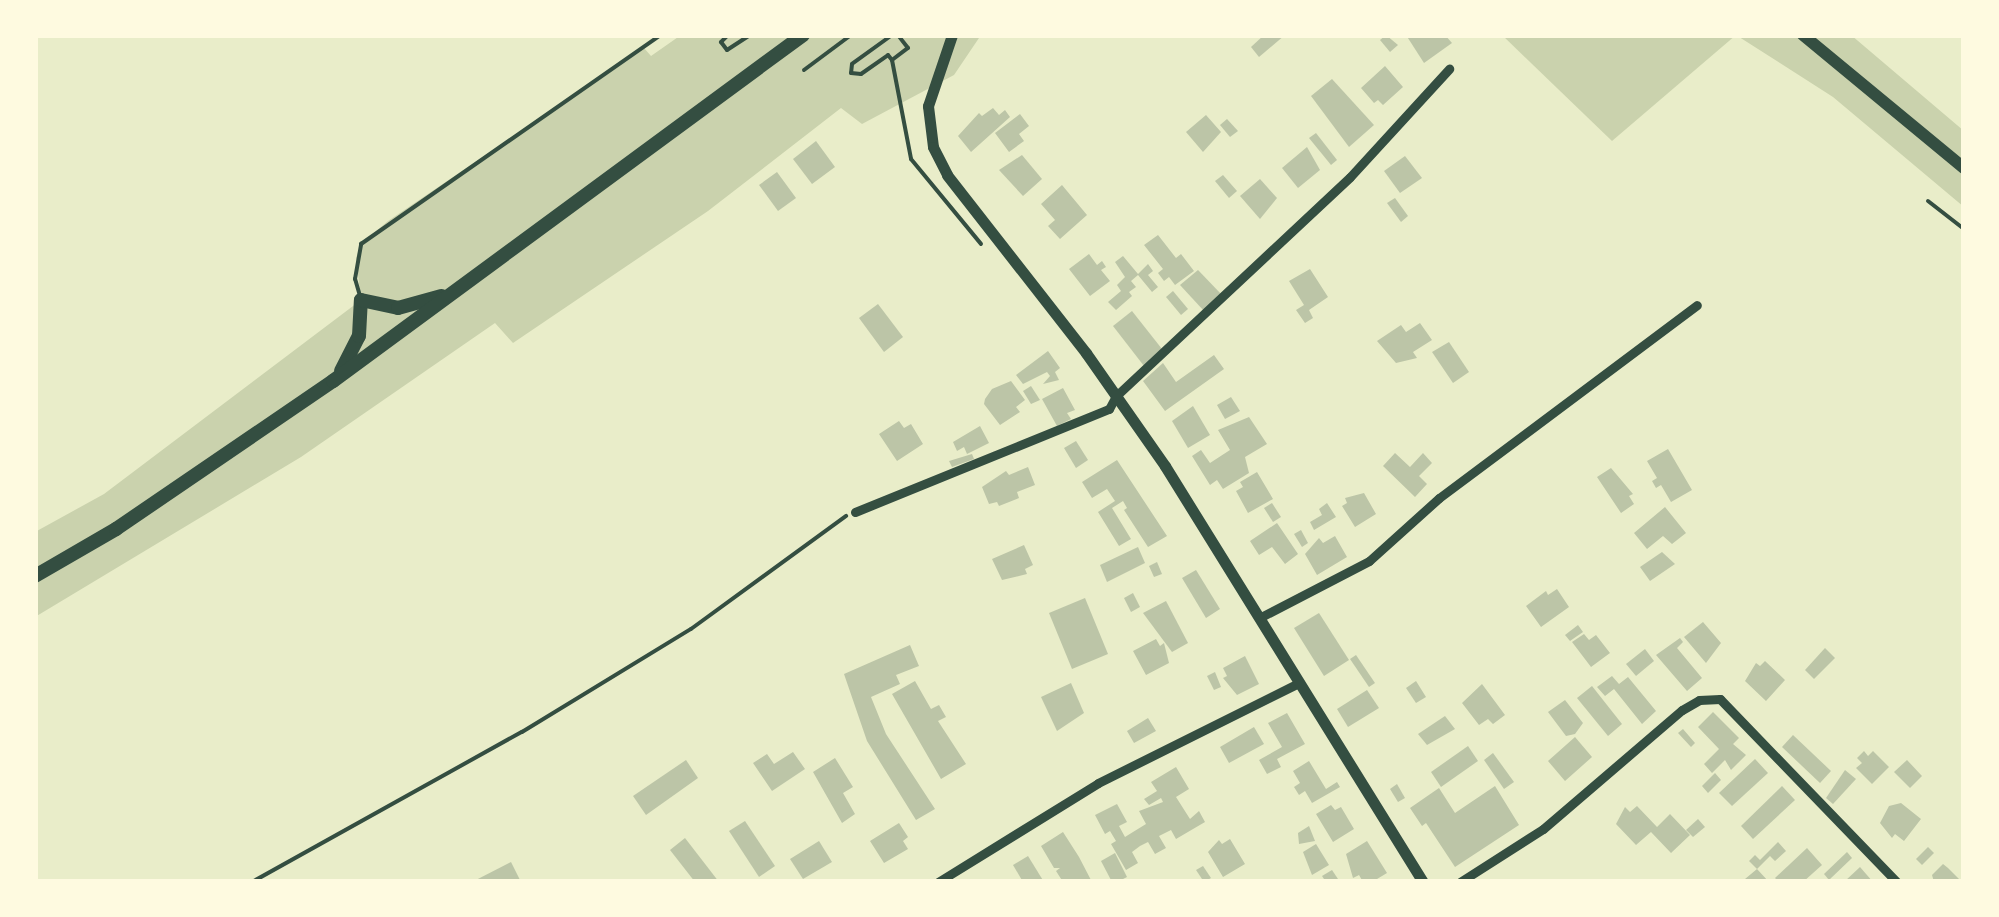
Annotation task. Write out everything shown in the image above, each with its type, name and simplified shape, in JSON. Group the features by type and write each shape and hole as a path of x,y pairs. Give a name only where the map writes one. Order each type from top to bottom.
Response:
{"main road":[{"path":"35,576 116,529 333,381 803,35"},
{"path":"1802,35 1964,168"},
{"path":"333,381 351,358 359,336 361,300 398,308 464,286"}],"street":[{"path":"952,35 928,106 935,152 963,200 1116,396 1423,882"},
{"path":"855,512 1097,417 1350,177 1449,69"},
{"path":"1259,618 1370,561 1440,498 1698,306"},
{"path":"938,882 1130,766 1299,682"},
{"path":"1460,882 1543,829 1682,710 1699,700 1720,699 1897,882"}],"lane":[{"path":"361,300 355,279 361,244 662,35"},
{"path":"804,70 851,35"},
{"path":"1928,200 1964,229"}],"path":[{"path":"728,35 722,42 727,50 750,35"},
{"path":"892,60 908,48 895,35 850,68 856,76 888,55 892,60 911,159"},
{"path":"252,882 522,732 691,629 830,524 855,512"}],"green space":[{"path":"681,35 981,35 954,75 862,124 841,108 708,211 513,343 495,323 301,457 35,617 35,532 104,494 361,300 356,258 361,244 388,221 644,48 651,56"},
{"path":"1502,35 1736,35 1612,141"},
{"path":"1736,35 1851,35 1964,131 1964,207 1833,97"}],"building":[{"path":"1264,35 1285,35 1259,57 1251,47"},
{"path":"1386,35 1398,45 1390,52 1380,40"},
{"path":"1406,35 1445,35 1452,43 1424,63"},
{"path":"1385,66 1403,87 1383,105 1378,100 1374,103 1361,88"},
{"path":"1332,79 1374,125 1349,147 1311,96"},
{"path":"993,108 999,115 1005,110 1010,117 971,152 958,136 979,113 982,116"},
{"path":"1020,114 1029,126 1019,134 1024,141 1009,152 995,133"},
{"path":"1206,115 1221,132 1203,152 1186,132"},
{"path":"1227,119 1238,131 1230,137 1220,125"},
{"path":"1316,133 1337,160 1331,165 1309,138"},
{"path":"816,141 835,167 812,184 793,159"},
{"path":"1307,147 1320,170 1298,188 1282,168"},
{"path":"1022,155 1042,179 1023,196 999,170"},
{"path":"1405,156 1422,178 1400,193 1384,171"},
{"path":"777,172 796,198 778,211 759,185"},
{"path":"1223,175 1237,191 1229,198 1215,181"},
{"path":"1260,179 1277,198 1260,219 1240,196"},
{"path":"1062,185 1087,215 1060,239 1048,226 1055,220 1041,204"},
{"path":"1395,198 1408,216 1401,222 1387,203"},
{"path":"1158,235 1176,258 1181,254 1194,271 1175,285 1169,277 1164,281 1158,273 1163,269 1144,245"},
{"path":"1089,254 1097,265 1102,261 1106,267 1101,270 1110,281 1090,296 1069,269"},
{"path":"1123,256 1138,274 1148,264 1153,271 1148,275 1158,287 1152,292 1138,275 1131,281 1136,287 1129,292 1132,296 1116,310 1108,302 1121,291 1117,285 1125,277 1115,262"},
{"path":"1310,269 1328,297 1309,310 1313,318 1305,323 1296,310 1304,305 1289,281"},
{"path":"1198,270 1222,295 1204,311 1180,285"},
{"path":"1173,291 1188,309 1181,315 1166,297"},
{"path":"878,304 903,337 884,352 859,318"},
{"path":"1132,311 1162,349 1144,366 1113,326"},
{"path":"1420,323 1432,340 1413,352 1417,358 1396,363 1377,341 1401,325 1406,332"},
{"path":"1449,342 1469,372 1453,383 1432,352"},
{"path":"1048,351 1060,368 1055,372 1059,380 1043,384 1050,376 1047,372 1023,384 1016,375"},
{"path":"1214,355 1224,369 1165,411 1143,381 1163,363 1176,382"},
{"path":"1011,381 1025,400 1016,407 1020,412 1000,425 984,404 985,399 992,389"},
{"path":"1031,386 1040,400 1031,404 1023,391"},
{"path":"1063,388 1075,410 1067,413 1071,419 1057,426 1042,399"},
{"path":"1231,397 1240,411 1225,419 1217,405"},
{"path":"1193,406 1210,435 1188,448 1172,421"},
{"path":"1249,417 1267,444 1245,457 1249,473 1223,489 1217,480 1210,485 1192,456 1201,450 1210,463 1230,450 1218,430"},
{"path":"899,421 904,428 911,424 923,444 897,461 879,434"},
{"path":"980,426 989,443 967,454 964,447 957,451 953,442"},
{"path":"1076,441 1088,460 1076,468 1064,448"},
{"path":"1668,449 1692,490 1671,502 1661,485 1656,488 1652,481 1657,478 1647,461"},
{"path":"1395,453 1410,467 1423,453 1432,463 1419,476 1427,484 1415,497 1383,466"},
{"path":"972,454 974,459 952,467 949,461"},
{"path":"1117,460 1167,536 1148,547 1124,510 1127,508 1123,501 1112,508 1131,539 1119,546 1098,512 1115,501 1107,489 1092,498 1082,482"},
{"path":"1028,467 1035,485 1017,492 1019,498 999,506 997,502 989,504 982,487 1006,471 1009,475"},
{"path":"1611,468 1633,494 1629,496 1634,504 1621,513 1597,477"},
{"path":"1257,472 1273,499 1248,513 1236,491 1243,487 1240,482"},
{"path":"1364,493 1376,514 1355,527 1342,506 1347,503 1345,498"},
{"path":"1272,503 1281,517 1273,522 1264,508"},
{"path":"1327,503 1336,517 1314,530 1310,522 1322,515 1319,509"},
{"path":"1665,507 1686,533 1672,544 1663,536 1647,549 1634,533"},
{"path":"1277,523 1298,554 1285,564 1272,547 1259,555 1250,541"},
{"path":"1301,530 1308,543 1302,547 1294,534"},
{"path":"1335,536 1347,557 1317,575 1305,554 1319,538 1323,543"},
{"path":"1024,545 1033,565 1025,569 1027,574 1002,580 992,559"},
{"path":"1138,547 1145,563 1107,582 1100,565"},
{"path":"1662,552 1675,564 1650,581 1640,567"},
{"path":"1157,562 1162,574 1154,577 1149,566"},
{"path":"1196,570 1220,609 1206,618 1182,578"},
{"path":"1557,589 1569,607 1541,627 1526,606 1546,591 1548,595"},
{"path":"1133,593 1140,607 1131,612 1124,598"},
{"path":"1085,598 1108,654 1072,669 1049,613"},
{"path":"1166,601 1188,643 1172,652 1143,613"},
{"path":"1319,613 1349,660 1324,676 1294,628"},
{"path":"1703,622 1721,643 1706,663 1684,637"},
{"path":"1578,625 1583,632 1570,641 1565,635"},
{"path":"1584,634 1589,640 1596,635 1610,653 1591,667 1572,642"},
{"path":"1680,638 1683,642 1677,648 1702,678 1687,691 1656,655"},
{"path":"1156,639 1160,646 1164,643 1169,663 1146,675 1133,651"},
{"path":"910,645 919,666 896,675 900,684 871,697 886,734 935,809 916,820 867,741 844,674"},
{"path":"1825,648 1835,658 1814,679 1805,670"},
{"path":"1645,649 1654,661 1636,676 1626,664"},
{"path":"1356,655 1375,683 1369,687 1350,659"},
{"path":"1245,656 1259,684 1237,695 1223,678 1227,676 1223,668"},
{"path":"1765,661 1785,680 1766,701 1745,681 1756,663 1760,666"},
{"path":"1215,672 1221,687 1214,690 1207,676"},
{"path":"1612,676 1619,684 1628,677 1656,711 1642,724 1614,689 1605,696 1597,687"},
{"path":"915,681 931,709 939,705 946,717 938,721 966,764 941,779 892,694"},
{"path":"1416,681 1426,697 1416,703 1406,688"},
{"path":"1071,683 1084,713 1057,731 1041,697"},
{"path":"1482,684 1505,715 1493,724 1488,719 1479,725 1462,703"},
{"path":"1592,686 1622,724 1608,736 1577,698"},
{"path":"1367,690 1379,708 1348,727 1337,709"},
{"path":"1565,700 1583,723 1575,734 1566,736 1548,712"},
{"path":"1713,712 1739,738 1733,744 1746,755 1731,770 1725,760 1712,773 1704,764 1719,749 1698,727"},
{"path":"1287,713 1305,744 1277,759 1281,767 1267,774 1259,760 1282,747 1268,723"},
{"path":"1445,716 1455,729 1427,745 1418,734"},
{"path":"1148,718 1156,731 1134,743 1127,731"},
{"path":"1254,727 1264,744 1229,763 1220,747"},
{"path":"1683,729 1695,743 1691,747 1678,733"},
{"path":"1793,735 1831,771 1820,783 1782,747"},
{"path":"1575,737 1592,757 1565,781 1548,761"},
{"path":"1468,746 1478,761 1441,787 1431,772"},
{"path":"1864,751 1868,756 1873,751 1889,767 1872,784 1856,768 1862,763 1857,758"},
{"path":"793,752 805,769 772,791 753,763 767,754 774,764"},
{"path":"1493,753 1514,782 1504,789 1484,760"},
{"path":"835,758 853,787 843,793 855,814 842,823 813,772"},
{"path":"1755,759 1768,773 1732,806 1719,793"},
{"path":"686,760 698,778 646,815 633,796"},
{"path":"1907,760 1922,776 1910,788 1894,772"},
{"path":"1309,761 1326,789 1337,782 1340,787 1312,803 1305,791 1299,795 1294,787 1300,783 1293,771"},
{"path":"1176,767 1189,789 1176,797 1190,819 1199,811 1205,822 1176,839 1171,830 1159,836 1166,848 1155,854 1148,842 1140,846 1132,852 1138,863 1126,870 1111,844 1116,841 1110,831 1105,834 1095,815 1117,804 1127,822 1119,826 1125,837 1146,824 1139,811 1163,802 1161,798 1149,805 1144,799 1157,791 1151,782"},
{"path":"1845,770 1856,779 1833,804 1826,798"},
{"path":"1715,773 1721,780 1708,793 1702,786"},
{"path":"1397,784 1405,798 1398,802 1390,789"},
{"path":"1495,786 1519,825 1455,867 1426,823 1422,826 1410,808 1439,788 1455,813"},
{"path":"1782,786 1795,800 1753,839 1741,826"},
{"path":"1901,803 1921,819 1904,841 1895,834 1892,838 1880,823 1889,806"},
{"path":"1331,805 1335,810 1341,807 1354,829 1333,842 1316,814"},
{"path":"1637,806 1657,827 1670,814 1690,835 1671,853 1651,832 1636,845 1616,824 1625,807 1630,812"},
{"path":"1698,819 1705,827 1693,837 1686,830"},
{"path":"745,821 775,866 759,877 729,831"},
{"path":"899,823 908,837 903,841 908,849 884,863 870,841"},
{"path":"1309,826 1315,841 1299,844 1298,833"},
{"path":"1063,832 1092,882 1063,882 1056,871 1060,868 1054,868 1041,846"},
{"path":"685,838 719,882 695,882 670,850"},
{"path":"1230,839 1245,864 1223,877 1208,852 1219,840 1222,844"},
{"path":"819,841 832,862 803,879 790,859"},
{"path":"1367,841 1387,873 1372,882 1363,882 1359,875 1353,878 1346,854"},
{"path":"1778,842 1786,851 1775,861 1770,856 1757,869 1749,861 1755,855 1760,860"},
{"path":"1316,844 1329,865 1312,875 1303,852"},
{"path":"1928,847 1934,853 1922,865 1916,859"},
{"path":"1807,848 1822,865 1803,882 1779,882 1775,878"},
{"path":"1847,852 1852,858 1829,880 1824,874"},
{"path":"1115,853 1127,877 1112,882 1101,861"},
{"path":"1028,856 1044,882 1023,882 1013,865"},
{"path":"511,862 521,882 472,882"},
{"path":"1943,864 1962,882 1934,882 1932,875"},
{"path":"1203,866 1211,878 1204,882 1196,870"},
{"path":"1860,867 1873,882 1844,882"},
{"path":"1757,869 1769,882 1745,879"},
{"path":"1332,870 1340,882 1326,882 1322,876"}]}
